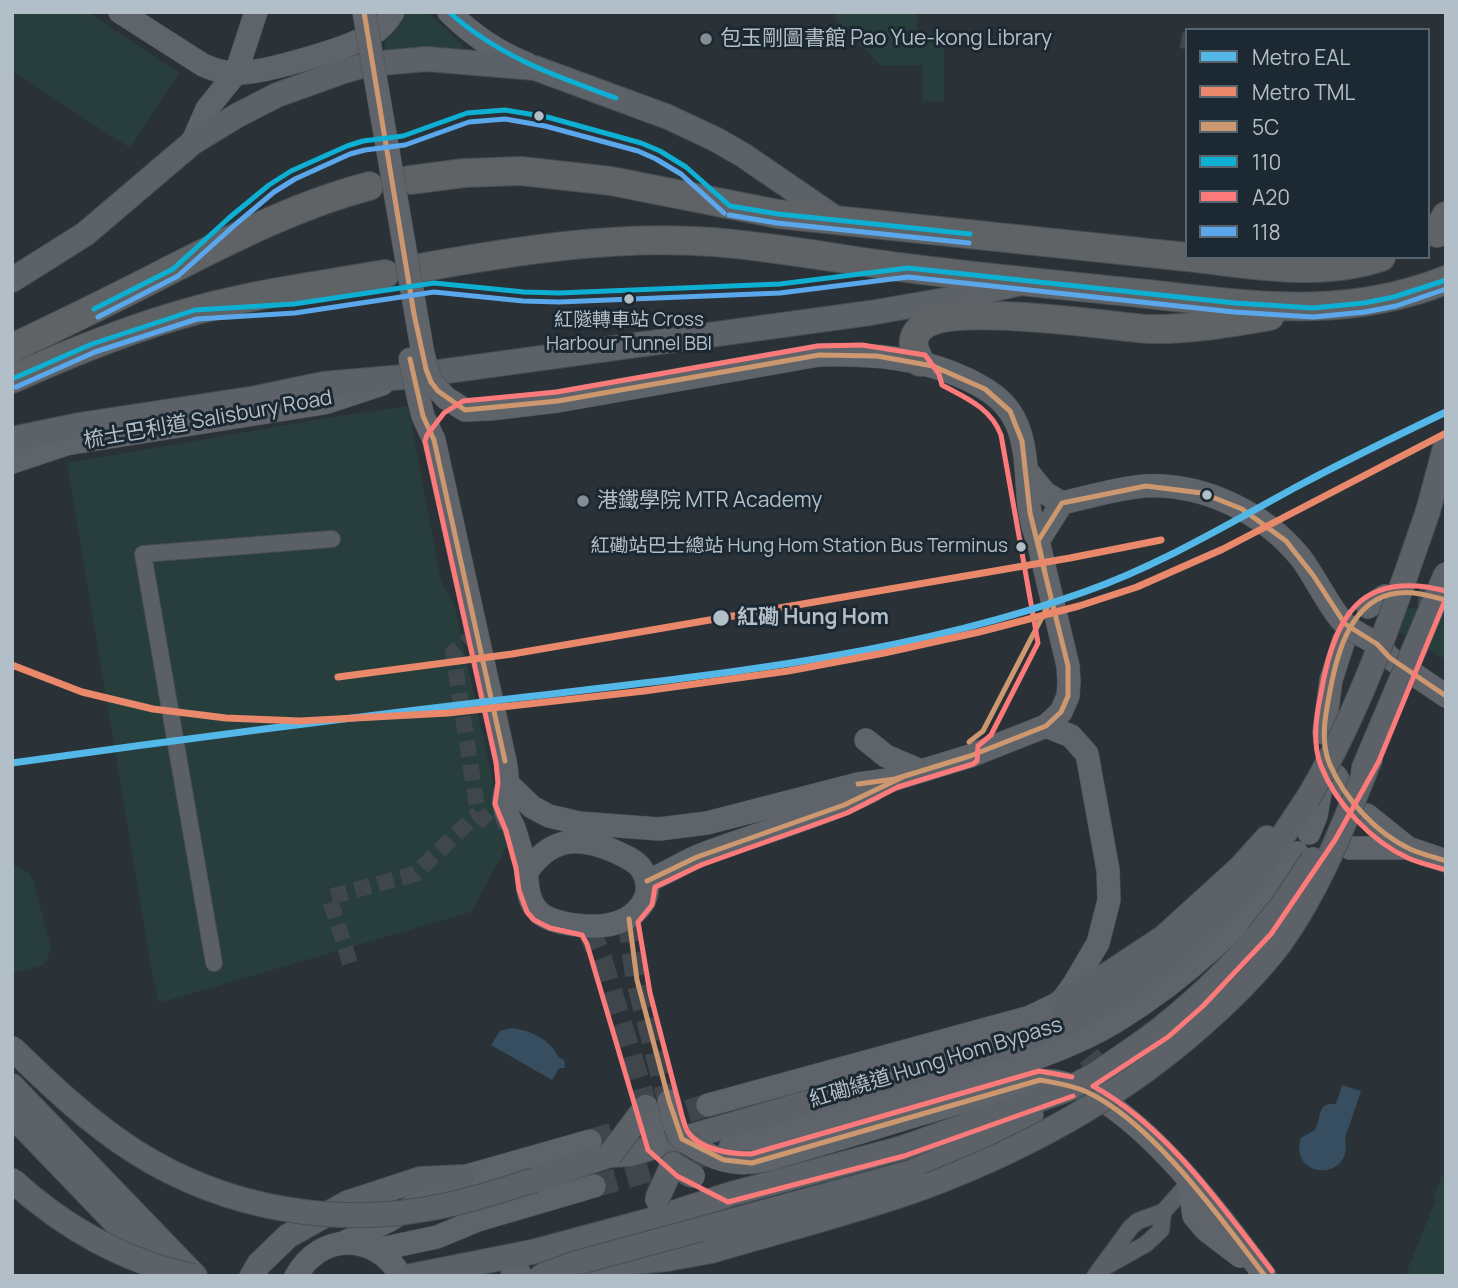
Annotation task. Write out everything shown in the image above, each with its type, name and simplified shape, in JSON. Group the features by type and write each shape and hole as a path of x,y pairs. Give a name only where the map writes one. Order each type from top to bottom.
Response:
{"highway":[{"path":"410,180 464,173 521,171 611,181 778,214 1185,257"},
{"path":"12,348 236,236 310,204 369,187"},
{"path":"414,269 556,246 675,240 752,246 908,268 1234,303 1313,308"},
{"path":"1209,259 1306,268 1371,259"},
{"path":"12,379 92,344 195,310 277,292 385,274"},
{"path":"920,362 914,344 915,336 927,325 937,321 975,316 1031,316 1148,329 1194,327 1239,322 1313,308 1364,303 1394,297 1446,280"}],"main road":[{"path":"12,280 85,234 192,143 277,95 370,64 427,59 535,68 692,127 743,155 835,218"},
{"name":"梳士巴利道 Salisbury Road","path":"12,439 79,425 256,398 323,384 402,377 870,313 1030,281"},
{"name":"紅磡繞道 Hung Hom Bypass","path":"682,1139 1010,1044 1074,1020 1134,986 1181,951 1255,878 1326,788 1338,745 1371,670 1428,511 1446,444"},
{"path":"581,1270 711,1251 895,1196 963,1171 1032,1141 1080,1114 1109,1097 1167,1054 1246,983 1281,941 1321,874 1339,837 1446,574"},
{"path":"409,1276 532,1252 901,1148 1066,1090 1096,1075 1162,1030 1197,1000 1264,929 1328,835 1371,757"},
{"path":"1061,1002 1164,937 1326,788"},
{"path":"12,1048 83,1113 152,1162 218,1193 277,1208 354,1215 446,1205 610,1155 630,1154 665,1155 692,1177 731,1194"},
{"path":"12,1086 194,1276"},
{"path":"524,1275 912,1172 977,1144 1024,1119 1066,1090"},
{"path":"610,1155 658,1104"},
{"path":"12,1115 167,1276"},
{"path":"637,1223 657,1199 665,1155 682,1139"},
{"path":"251,1276 259,1264 288,1236 347,1203 420,1179 463,1177"},
{"path":"12,1180 46,1209 86,1236 141,1261 194,1276"}],"street":[{"path":"120,12 203,65 218,72 236,73 265,70 357,42 379,29 393,12"},
{"path":"192,143 207,109 236,73 256,12"},
{"path":"350,12 412,367 423,416 434,440 505,761 508,783 504,803 514,828 530,895 539,913 554,920 588,927 610,925 629,919 644,901 647,881 639,866 625,856 584,841 570,841 550,847 536,859 526,873"},
{"path":"365,12 423,354 431,382 446,398 466,410"},
{"path":"449,12 476,37 502,54 535,68"},
{"path":"434,440 450,419 466,410 558,401 819,355 862,354 944,368 999,397 1018,427 1028,472 1032,528 1038,541 1068,666 1068,696 1061,712 1046,726 970,756 895,779 858,784 707,823 659,829 579,823 549,816 531,807 508,783"},
{"name":"梳士巴利道 Salisbury Road","path":"12,462 66,444 324,403 402,377"},
{"path":"1028,472 1045,494 1062,503 1146,486 1202,493 1229,503 1266,524 1286,541 1302,559 1345,624 1377,644 1390,658 1446,696"},
{"path":"1038,541 1062,503"},
{"path":"214,963 143,555 332,540"},
{"path":"1324,733 1332,680 1344,640"},
{"path":"1377,644 1394,647 1446,680"},
{"name":"紅磡繞道 Hung Hom Bypass","path":"708,1105 1030,1017 1061,1002 1098,943 1107,912 1110,884 1087,754 1071,736 1046,726"},
{"path":"866,740 886,756 921,771"},
{"path":"647,881 697,857 844,805 895,779"},
{"path":"730,1148 1083,1048 1167,986 1251,912 1284,872 1303,843 1326,788"},
{"path":"1367,816 1408,848"},
{"path":"1350,848 1408,848 1446,861"},
{"path":"658,1104 682,1139 715,1159 739,1164 766,1160 1040,1080 1070,1085 1090,1094 1132,1122 1189,1183 1163,1212 1161,1230 1146,1244 1098,1273"},
{"path":"1113,1087 1132,1122"},
{"path":"658,1104 665,1155"},
{"path":"296,1276 308,1258 317,1252 343,1243 388,1221 463,1177 590,1140"},
{"path":"376,1250 437,1237 478,1220 594,1186"},
{"path":"409,1276 419,1257 437,1237"},
{"path":"343,1243 363,1245 376,1250 388,1258 401,1276"}],"green space":[{"path":"12,12 87,12 179,73 130,148 12,71"},
{"path":"404,12 428,12 455,37 466,53 387,57 384,40"},
{"path":"836,12 917,12 917,33 944,34 944,101 923,101 922,65 881,66 836,20"},
{"path":"408,406 441,581 454,604 507,846 471,912 159,1003 67,463"},
{"path":"1420,607 1446,611 1446,660 1382,622 1394,610"},
{"path":"12,865 28,872 34,882 51,949 44,965 12,973"},
{"path":"1446,1166 1446,1276 1405,1276 1436,1199 1433,1197"}],"water":[{"path":"512,1028 529,1032 544,1040 564,1060 565,1068 559,1068 552,1080 491,1045 500,1031"},
{"path":"1342,1085 1361,1091 1345,1138 1345,1153 1340,1163 1332,1169 1312,1168 1304,1162 1300,1152 1301,1138 1315,1130 1322,1108 1336,1104"}],"tunnel":[{"path":"1181,40 1185,41"},
{"path":"1385,596 1416,594 1446,600"},
{"path":"477,633 453,653 478,813 489,824 510,818"},
{"path":"350,963 329,897 415,874 478,813"},
{"path":"629,919 637,980 669,1101"},
{"path":"588,927 601,960 646,1107"},
{"path":"1089,1056 1113,1086"},
{"path":"590,1141 708,1105"},
{"path":"594,1186 720,1151"}],"metro line":[{"name":"EAL","path":"12,763 333,720 737,671 878,648 948,632 1084,592 1140,569 1446,412"},
{"name":"TML","path":"12,665 82,692 153,709 226,718 300,721 448,713 644,691 788,671 979,632 1079,606 1137,587 1223,549 1446,433"},
{"name":"TML","path":"338,677 512,654 1161,540"}],"transit line":[{"name":"5C","path":"364,12 414,314 426,369 438,391 465,410 558,401 819,355 877,356 933,366 985,389 1010,411 1022,441 1030,513 1068,666 1068,696 1061,712 1046,726 970,756 895,779 858,784"},
{"name":"110","path":"449,12 507,53 549,73 616,98"},
{"name":"110","path":"94,309 173,269 230,217 291,171 347,146 363,141 403,136 467,113 505,110 547,117 641,143 686,167 730,206"},
{"name":"118","path":"98,317 178,276 274,192 295,179 350,154 405,145 469,122 505,119 545,126 638,151 681,174 724,213"},
{"name":"110","path":"730,206 778,214 970,234"},
{"name":"118","path":"729,215 777,223 969,243"},
{"name":"110","path":"12,379 92,344 195,310 294,304 434,283 559,293 780,284 908,268 1235,303 1313,308 1394,297 1446,280"},
{"name":"118","path":"16,387 95,352 197,319 295,313 434,292 559,302 780,293 908,277 1234,312 1313,317 1396,306 1446,289"},
{"name":"A20","path":"1072,1077 1039,1071 751,1154 725,1152 708,1147 693,1138 685,1126 650,993 638,922 652,905 655,887 701,865 847,813 898,787 977,761 978,746 991,735 1038,643 1001,435 991,418 977,405 942,385 939,374 925,355 862,345 818,346 557,392 463,401 444,413 425,441 496,762 498,783 495,804 506,831 519,890 527,912 534,920 550,928 582,935 587,944 648,1150 677,1176 728,1202 904,1156 1073,1096"},
{"name":"5C","path":"410,359 423,416 434,440 505,761"},
{"name":"5C","path":"1046,577 1038,541 1062,503 1146,486 1202,493 1242,509 1286,541 1313,575 1345,624 1377,644 1390,658 1446,696"},
{"name":"A20","path":"1443,869 1412,860 1394,851 1356,820 1336,794 1321,766 1316,748 1316,730 1334,642 1356,605 1372,594 1392,587 1416,586 1446,591"},
{"name":"5C","path":"1446,600 1416,593 1398,593 1382,597 1358,616 1337,660 1324,729 1330,765 1344,790 1363,814 1397,842 1414,851 1446,861"},
{"name":"A20","path":"1272,1271 1212,1194 1168,1145 1145,1122 1093,1086 1168,1037 1203,1006 1271,934 1335,840 1379,761 1446,598"},
{"name":"5C","path":"969,742 983,731 1051,600"},
{"name":"5C","path":"647,881 697,857 844,805 907,775"},
{"name":"5C","path":"629,919 637,980 669,1101 682,1139"},
{"name":"5C","path":"682,1139 724,1160 752,1163 1040,1080 1064,1084 1087,1092 1112,1106 1136,1125 1184,1174 1265,1276"}],"place":[{"name":"包玉剛圖書館 Pao Yue-kong Library","path":"706,39"},
{"name":"紅隧轉車站 Cross Harbour Tunnel BBI","path":"629,299"},
{"name":"港鐵學院 MTR Academy","path":"583,501"},
{"name":"紅磡站巴士總站 Hung Hom Station Bus Terminus","path":"1021,547"},
{"name":"紅磡 Hung Hom","path":"721,618"}]}
